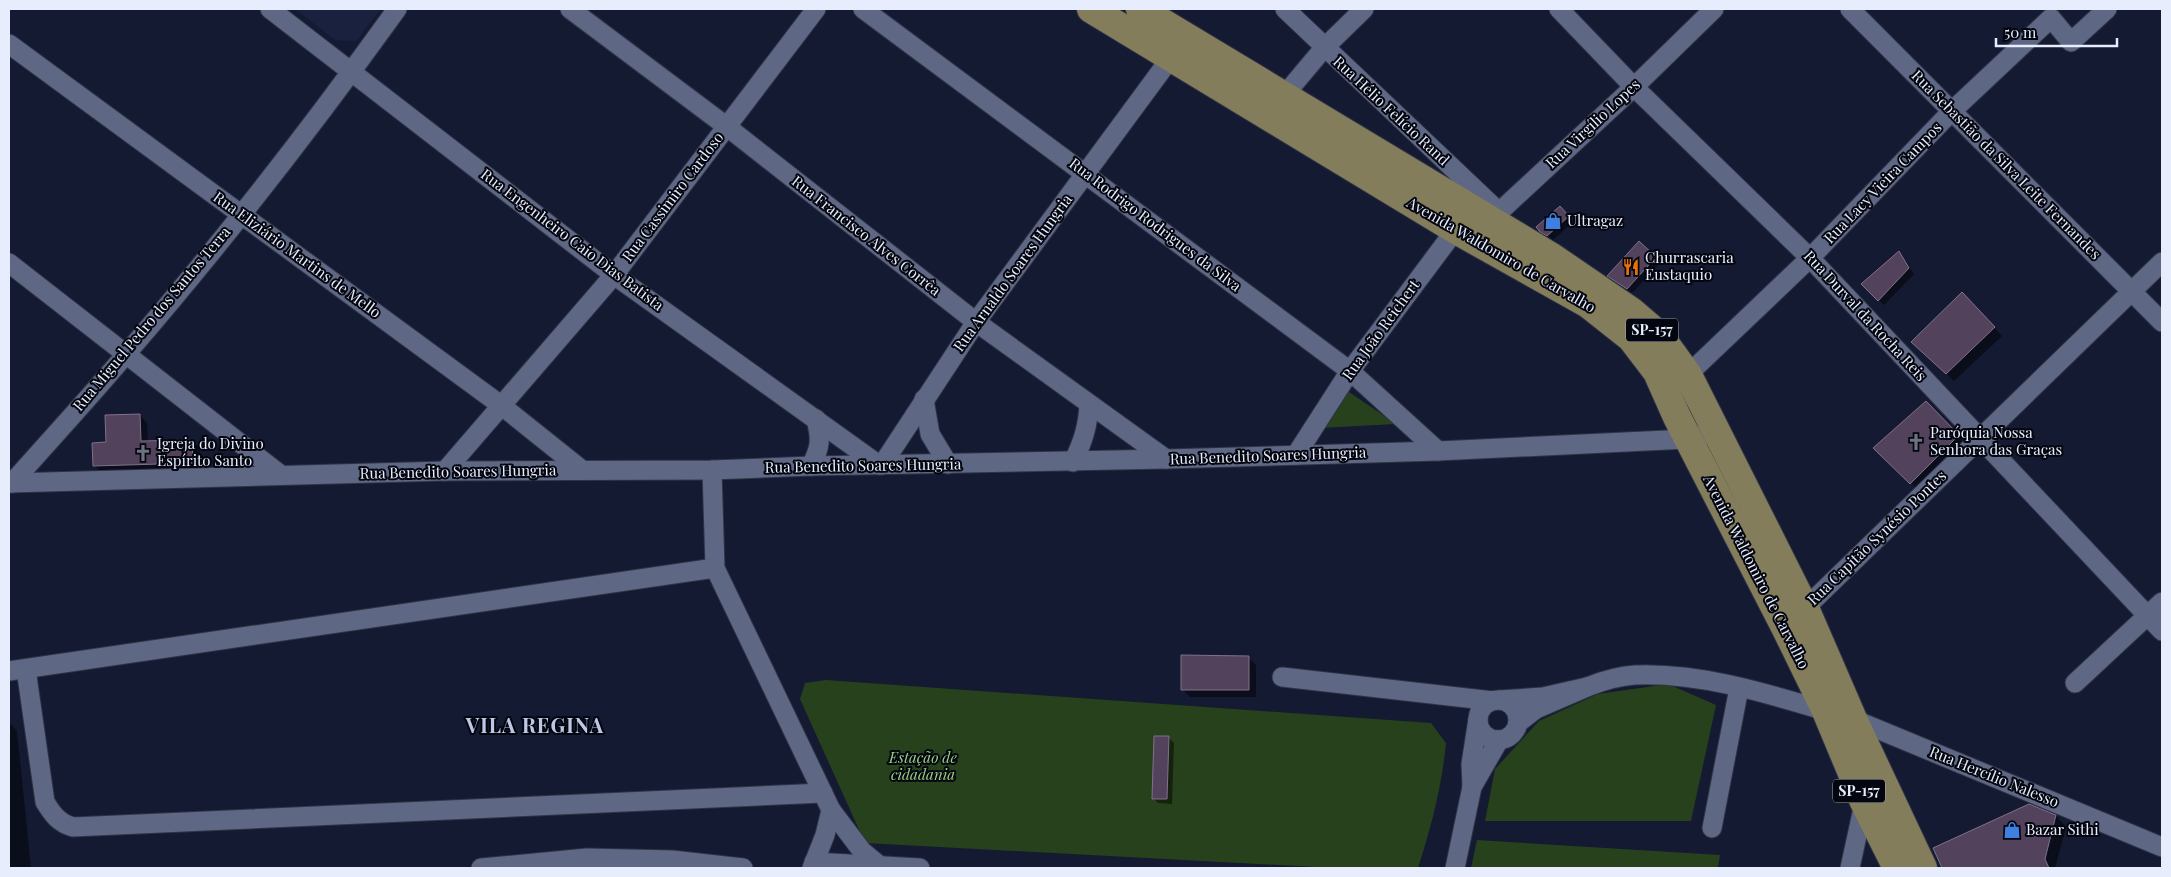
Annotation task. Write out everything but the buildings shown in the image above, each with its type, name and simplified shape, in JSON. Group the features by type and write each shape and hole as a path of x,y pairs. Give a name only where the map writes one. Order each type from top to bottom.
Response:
{"main road":[{"name":"Avenida Waldomiro de Carvalho","path":"1091,9 1179,47 1478,222 1552,257 1631,311 1659,335 1678,384 1688,439 1785,626 1826,711 1864,802 1897,868"},
{"name":"Avenida Waldomiro de Carvalho","path":"1140,9 1179,47"},
{"name":"Avenida Waldomiro de Carvalho","path":"1678,384 1716,432 1805,608 1853,719 1923,868"}],"street":[{"name":"Rua Engenheiro Caio Dias Batista","path":"270,9 614,275 880,465"},
{"name":"Rua Miguel Pedro dos Santos Terra","path":"10,483 127,353 241,214 398,9"},
{"name":"Rua Francisco Alves Corrêa","path":"570,9 726,126 976,322 1166,459"},
{"name":"Rua Cassimiro Cardoso","path":"445,471 614,275 816,9"},
{"name":"Rua Rodrigo Rodrigues da Silva","path":"863,9 1086,172 1350,371 1438,451"},
{"name":"Rua Hélio Felício Rand","path":"1285,9 1324,48 1478,222"},
{"path":"1276,105 1324,48 1364,9"},
{"name":"Rua Durval da Rocha Reis","path":"1559,9 1634,87 1810,258 2162,631"},
{"name":"Rua Virgílio Lopes","path":"1478,222 1634,87 1714,9"},
{"name":"Rua Sebastião da Silva Leite Fernandes","path":"1850,9 2162,322"},
{"name":"Rua Lacy Vieira Campos","path":"1678,384 1810,258 1952,111 2051,18 2071,42 2107,9"},
{"name":"Rua Eliziário Martins de Mello","path":"9,44 502,406 582,470"},
{"name":"Rua Arnaldo Soares Hungria","path":"880,465 976,322 1179,47"},
{"name":"Rua João Reichert","path":"1296,455 1350,371 1478,222"},
{"name":"Rua Capitão Synésio Pontes","path":"1785,626 2162,262"},
{"path":"9,263 127,353 280,475"},
{"path":"924,399 930,434 948,464"},
{"path":"1073,462 1088,424 1089,404"},
{"path":"811,466 819,450 820,440 816,419"},
{"name":"Rua Benedito Soares Hungria","path":"10,483 445,471 712,470 811,466 1073,462 1438,451 1688,439 1716,432"},
{"path":"712,470 715,568 827,802 862,851 879,865"},
{"path":"715,568 18,670 45,802 52,814 61,823 73,827 827,802"},
{"path":"2075,683 2162,602"},
{"name":"Rua Hercílio Nalesso","path":"1587,687 1610,679 1634,675 1671,676 1739,688 1826,711 1853,719 2162,847"},
{"path":"1282,677 1505,701 1516,709 1518,723"},
{"path":"1454,868 1472,787 1471,764 1478,720 1482,708 1496,700 1543,697 1587,687"},
{"path":"1478,720 1482,732 1486,736 1499,740 1512,735 1518,723 1536,709 1587,687"},
{"path":"1712,828 1739,688"},
{"path":"1472,787 1499,740"},
{"path":"1850,868 1864,802 1882,780"},
{"path":"827,802 825,835 813,865 879,865 920,868"},
{"path":"481,868 587,863 672,864 743,868"}],"shaded area":[{"path":"295,9 381,9 356,41 350,41 335,40"}],"green space":[{"path":"1349,392 1396,424 1320,428"},
{"name":"Estação de cidadania","path":"826,680 1431,723 1446,743 1442,775 1418,868 1335,868 865,843 800,699 805,683"},
{"path":"1668,684 1716,705 1691,821 1485,821 1495,769 1539,721 1598,694"},
{"path":"1477,840 1720,855 1718,868 1471,868"}],"place":[{"name":"Ultragaz","path":"1553,221"},
{"name":"Churrascaria Eustaquio","path":"1631,267"},
{"name":"Paróquia Nossa Senhora das Graças","path":"1916,442"},
{"name":"Igreja do Divino Espírito Santo","path":"143,453"},
{"name":"Bazar Sithi","path":"2012,830"}],"district":[{"name":"VILA REGINA","path":"535,726"}]}
